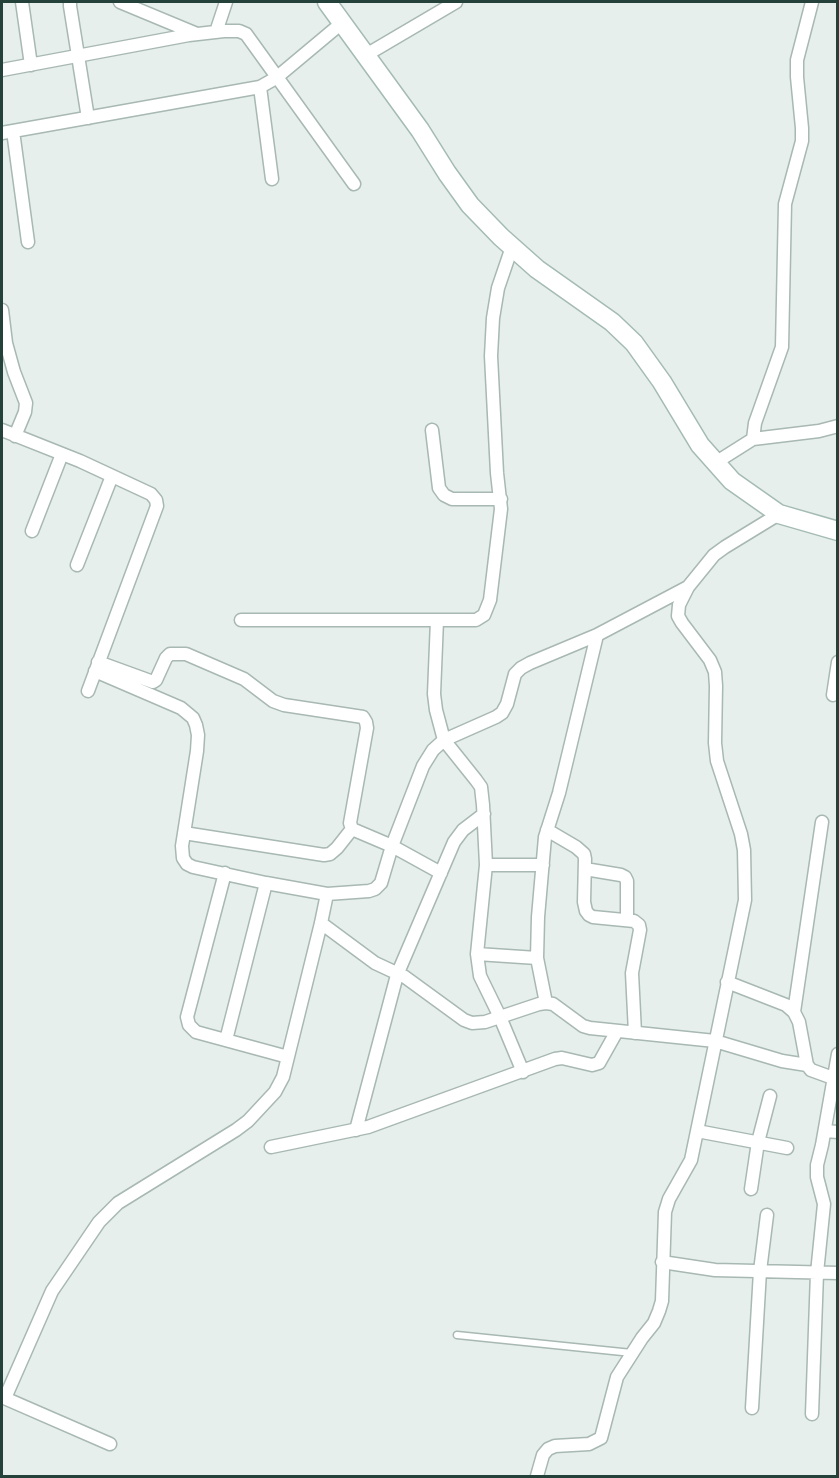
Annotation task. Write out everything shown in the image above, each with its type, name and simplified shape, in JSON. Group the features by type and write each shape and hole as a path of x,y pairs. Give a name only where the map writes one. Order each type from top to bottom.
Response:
{"street":[{"path":"22,2 31,65"},
{"path":"70,2 88,118"},
{"path":"120,2 198,34"},
{"path":"216,32 225,2"},
{"path":"327,2 420,130 470,205 537,269 612,322 634,344 662,382 700,445 732,481 779,514 837,531"},
{"path":"366,56 456,2"},
{"path":"753,439 755,423 782,347 785,204 801,141 802,128 797,60 812,2"},
{"path":"28,242 7,132 260,87 276,78 343,22"},
{"path":"2,70 198,34 239,31 246,34 354,184"},
{"path":"260,87 272,179"},
{"path":"241,620 476,620 484,615 490,600 501,509 491,356 498,288 512,247"},
{"path":"2,310 9,353 26,403 25,412 15,436"},
{"path":"716,463 753,439 819,431 837,426"},
{"path":"2,430 151,494 158,506 88,691"},
{"path":"432,430 439,488 444,495 452,500 501,499"},
{"path":"32,531 62,454"},
{"path":"77,566 112,476"},
{"path":"537,1476 543,1455 548,1449 555,1446 589,1444 601,1438 617,1377 654,1323 662,1301 665,1212 669,1199 691,1160 745,900 744,850 741,834 717,761 715,672 710,660 678,616 679,605 688,587 714,555 779,514"},
{"path":"97,667 181,708 193,718 198,735 197,751 182,846 183,858 187,864 266,883 327,894 369,891 381,883 392,846 423,766 433,750 444,740 502,713 507,704 515,674 521,668 597,635 688,587"},
{"path":"437,620 434,694 436,710 444,740 481,788 486,865 477,954 480,976 523,1072"},
{"path":"546,1003 537,958 545,837 560,793 597,635"},
{"path":"97,667 153,682 170,654 186,654 244,679 273,701 284,705 363,717 367,728 350,823 352,829 392,846 441,873"},
{"path":"833,695 837,662"},
{"path":"356,1130 398,975 458,835 484,814"},
{"path":"794,1012 822,822"},
{"path":"184,833 324,855 330,854 337,848 352,829"},
{"path":"547,830 584,854 586,911 593,917 634,921 639,925 632,973 635,1033"},
{"path":"486,865 543,865"},
{"path":"585,869 625,877 627,880 627,920"},
{"path":"225,873 187,1017 189,1026 195,1032 288,1057"},
{"path":"226,1040 266,883"},
{"path":"110,1444 3,1397 52,1291 99,1222 118,1203 236,1130 276,1092 283,1077 327,894"},
{"path":"321,922 375,963 409,980 464,1020 472,1023 485,1022 546,1003 553,1004 583,1026 715,1041 782,1061 807,1065"},
{"path":"477,954 537,958"},
{"path":"727,982 786,1005 794,1012 799,1022 807,1065 811,1070 833,1078"},
{"path":"271,1147 368,1127 555,1059 562,1058 592,1065 599,1063 617,1031"},
{"path":"812,1414 818,1273 824,1204 817,1177 818,1165 831,1132 833,1078 837,1054"},
{"path":"751,1189 758,1142 770,1096"},
{"path":"697,1131 787,1148"},
{"path":"752,1408 760,1271 767,1215"},
{"path":"662,1262 715,1270 837,1273"}],"lane":[{"path":"457,1335 633,1353"}]}
